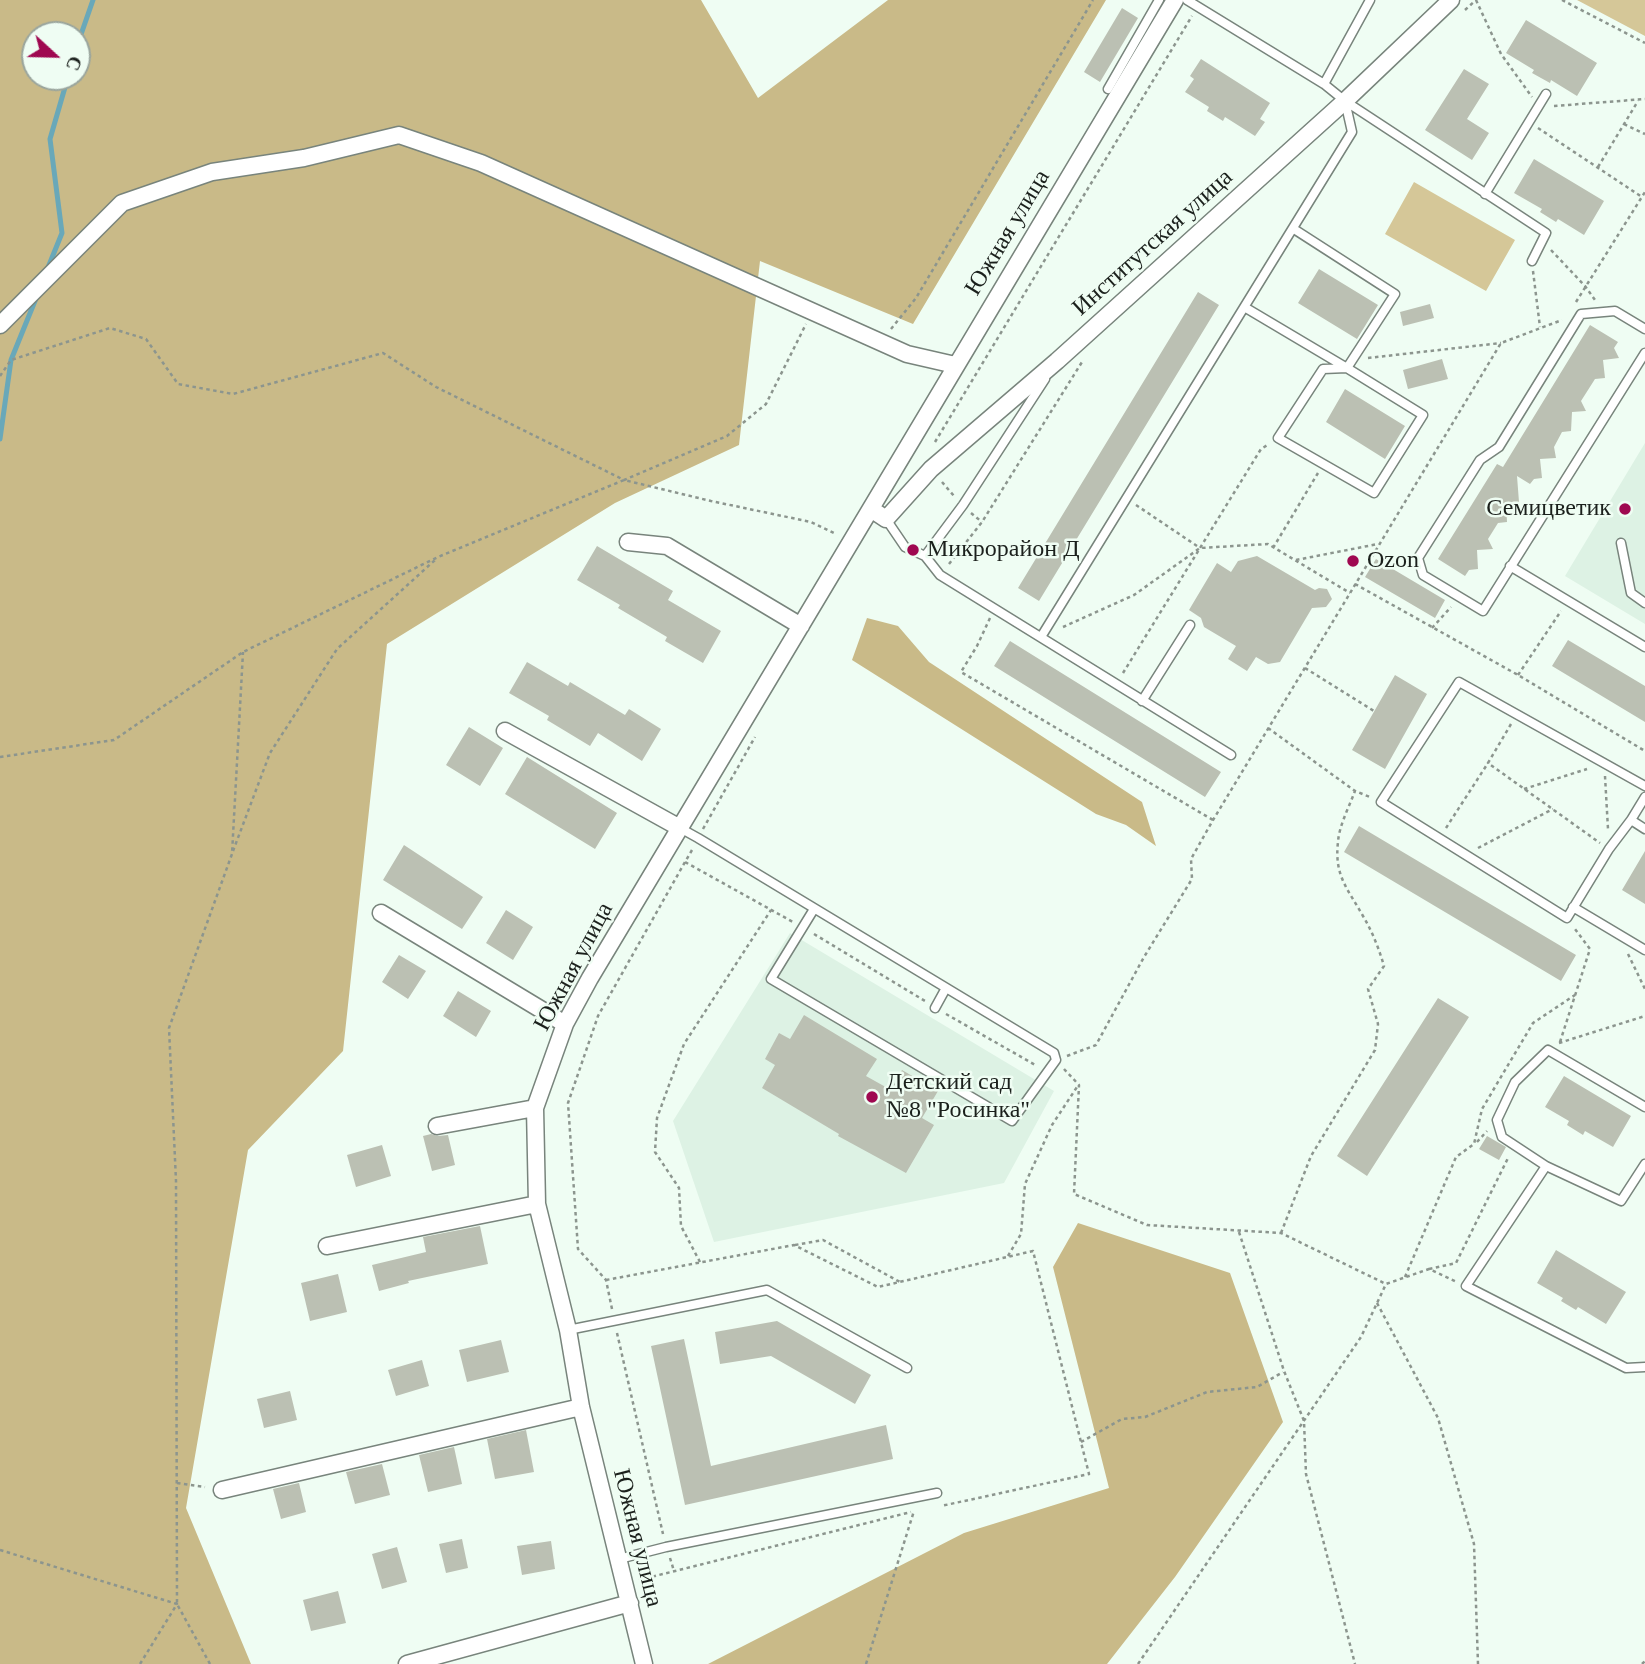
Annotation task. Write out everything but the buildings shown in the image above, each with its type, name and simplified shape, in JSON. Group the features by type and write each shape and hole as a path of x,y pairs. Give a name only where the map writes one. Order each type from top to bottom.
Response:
{"street":[{"name":"Южная улица","path":"644,1664 581,1407 568,1330 537,1204 535,1108 565,1024 955,365 1175,0"},
{"name":"Институтская улица","path":"886,519 931,469 1057,361 1345,101 1451,0"},
{"path":"0,325 122,203 212,172 304,158 399,135 481,163 907,354 955,365"},
{"path":"871,509 886,519"},
{"path":"628,542 667,545 801,626"},
{"path":"505,731 680,828"},
{"path":"381,913 565,1024"},
{"path":"437,1126 535,1108"},
{"path":"327,1245 537,1204"},
{"path":"222,1490 581,1407"},
{"path":"407,1664 630,1603"}],"lane":[{"path":"1108,89 1159,0"},
{"path":"1187,0 1324,84 1345,101 1546,233 1532,261"},
{"path":"1324,84 1370,0"},
{"path":"1485,194 1546,94"},
{"path":"1041,637 1352,132 1345,101"},
{"path":"1294,229 1395,294 1347,368"},
{"path":"1246,308 1347,368 1423,415 1374,493 1278,438 1323,369 1347,368"},
{"path":"1645,329 1615,310 1581,314 1499,447 1480,460 1418,558 1423,575 1483,611 1645,354"},
{"path":"925,555 963,505 1057,361"},
{"path":"886,519 905,547 925,555 940,575 1231,755"},
{"path":"1621,543 1631,593 1645,603"},
{"path":"1510,566 1645,647"},
{"path":"1142,701 1189,625"},
{"path":"1645,786 1459,682 1381,802 1567,918 1645,797"},
{"path":"1630,820 1645,829"},
{"path":"680,828 1054,1053 1056,1060 1012,1121 771,979 814,909"},
{"path":"1573,906 1645,950"},
{"path":"935,1008 946,988"},
{"path":"1645,1107 1548,1049 1515,1082 1497,1121 1502,1137 1546,1166 1621,1201 1645,1164"},
{"path":"1546,1166 1466,1286 1626,1368 1645,1367"},
{"path":"568,1330 767,1290 907,1368"},
{"path":"619,1559 666,1547 937,1493"}],"path":[{"path":"880,342 916,298 1093,0"},
{"path":"1466,9 1476,0 1501,54 1539,107 1645,99"},
{"path":"1562,0 1645,43"},
{"path":"982,522 963,505 925,459 1198,7"},
{"path":"1598,167 1638,101"},
{"path":"1529,122 1642,197"},
{"path":"1624,124 1645,134"},
{"path":"1573,308 1645,192"},
{"path":"1542,241 1585,286"},
{"path":"1532,261 1541,328"},
{"path":"0,757 114,740 243,652 438,557 727,436 766,404 812,312"},
{"path":"1353,360 1501,343 1566,318"},
{"path":"0,376 10,360 110,328 146,339 178,384 233,394 383,353 436,387 624,480 711,502 811,522 851,541"},
{"path":"1386,1284 1281,1233 1147,1225 1074,1194 1079,1084 1056,1060 1096,1045 1132,978 1192,879 1191,859 1213,820 1501,343"},
{"path":"940,575 982,522 1082,362"},
{"path":"1117,684 1261,449 1278,438"},
{"path":"1273,548 1324,464"},
{"path":"1127,499 1200,548"},
{"path":"1041,637 1134,594 1200,548 1268,544 1350,593"},
{"path":"1295,560 1378,544"},
{"path":"210,1664 177,1604 176,1181 169,1028 270,753 337,649 438,557"},
{"path":"1355,584 1518,675 1645,751"},
{"path":"1432,628 1460,597"},
{"path":"1518,675 1568,601"},
{"path":"995,608 961,672 1213,820"},
{"path":"232,854 243,652"},
{"path":"1305,668 1374,710"},
{"path":"1439,838 1516,714"},
{"path":"1268,729 1355,791 1381,802"},
{"path":"674,1572 613,1320 606,1280 578,1249 568,1103 598,1016 757,733"},
{"path":"1488,763 1609,849"},
{"path":"1524,789 1605,764 1609,849"},
{"path":"1281,1233 1311,1156 1375,1049 1378,1024 1368,989 1384,966 1378,946 1363,915 1346,891 1337,868 1338,840 1355,791"},
{"path":"1465,855 1553,809"},
{"path":"685,862 1047,1071"},
{"path":"699,1262 681,1226 679,1188 656,1152 657,1118 684,1044 771,910"},
{"path":"1567,918 1590,949 1559,1044 1645,1016"},
{"path":"1618,933 1645,989"},
{"path":"1474,1144 1482,1109 1533,1023 1575,995"},
{"path":"1008,1257 1021,1234 1025,1185 1052,1125 1079,1084"},
{"path":"1405,1277 1456,1157 1474,1144 1497,1121"},
{"path":"1138,1664 1361,1337 1386,1284 1456,1263 1515,1145"},
{"path":"1239,1231 1284,1371 1304,1421 1306,1474 1355,1664"},
{"path":"606,1280 823,1240 900,1282"},
{"path":"794,1245 878,1287 1033,1251 1089,1474 941,1506"},
{"path":"1429,1269 1466,1286"},
{"path":"1377,1303 1438,1418 1474,1544 1478,1664"},
{"path":"1081,1442 1122,1419 1145,1418 1207,1392 1257,1387 1284,1371"},
{"path":"177,1483 222,1490"},
{"path":"625,1584 914,1511 866,1664"},
{"path":"0,1550 177,1604"},
{"path":"140,1664 177,1604"}],"shaded area":[{"path":"0,0 701,0 758,98 888,0 1106,0 913,324 760,261 739,445 615,503 387,644 343,1051 248,1150 186,1508 251,1664 0,1664"},
{"path":"1577,0 1645,0 1645,36"},
{"path":"1414,182 1515,240 1486,291 1385,234"},
{"name":"Семицветик","path":"1645,443 1645,624 1565,576"},
{"path":"867,618 898,626 929,662 1142,802 1156,846 1126,825 1096,814 852,660"},
{"path":"790,933 1054,1091 1004,1183 714,1242 673,1121"},
{"path":"1078,1223 1230,1273 1283,1422 1175,1577 1107,1664 708,1664 964,1533 1109,1488 1053,1267"}],"waterway":[{"path":"86,21 93,0"},
{"path":"47,270 62,233 50,139 64,91"},
{"path":"0,439 11,360 37,296"}],"place":[{"name":"Семицветик","path":"1625,509"},
{"name":"Микрорайон Д","path":"913,550"},
{"name":"Ozon","path":"1353,561"},
{"name":"Детский сад №8 \"Росинка\"","path":"872,1097"}]}
